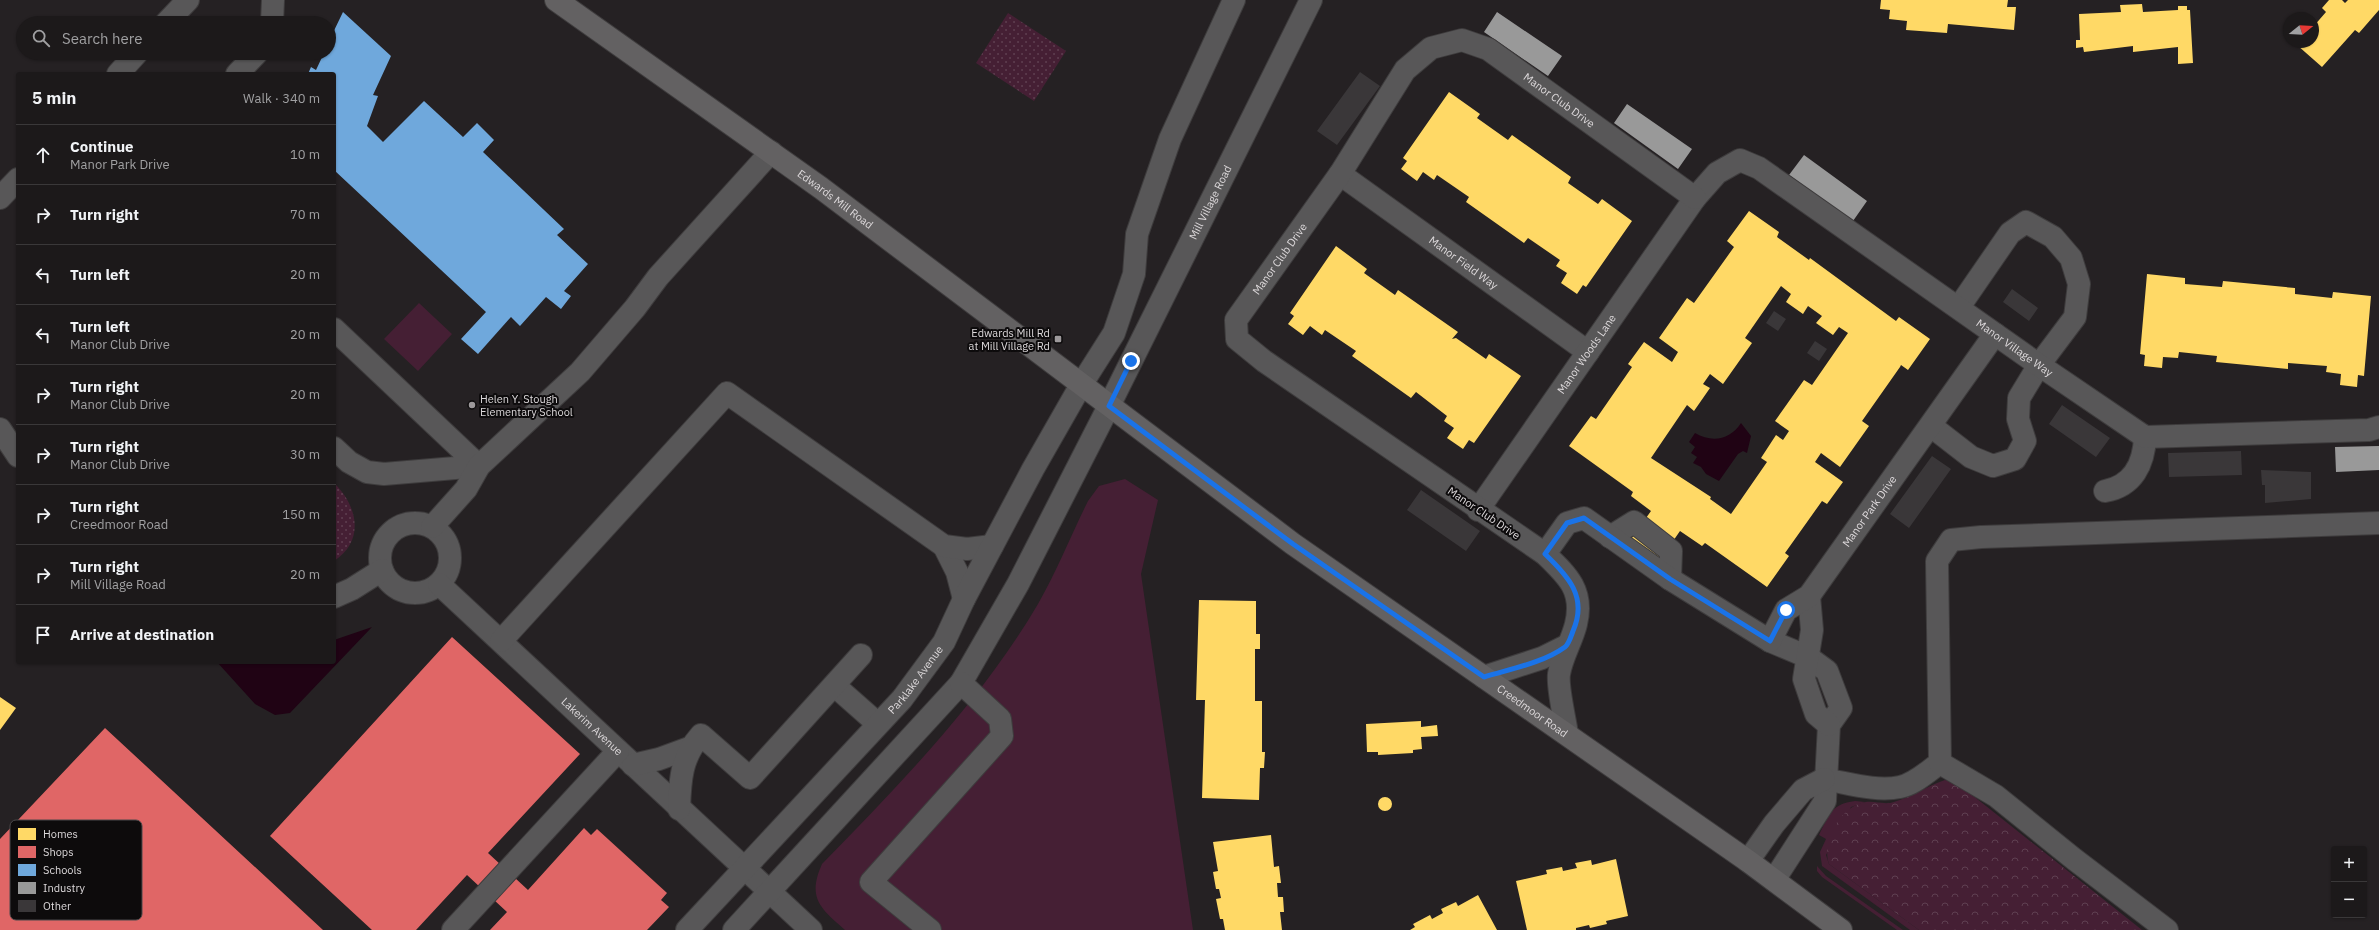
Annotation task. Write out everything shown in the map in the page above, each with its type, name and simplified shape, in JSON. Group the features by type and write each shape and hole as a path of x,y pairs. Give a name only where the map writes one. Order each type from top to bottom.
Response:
{"main road":[{"name":"Edwards Mill Road","path":"556,0 771,152 1109,406"},
{"name":"Creedmoor Road","path":"1109,406 1293,544 1748,860 1841,930"}],"street":[{"path":"173,16 188,0"},
{"path":"272,16 273,0"},
{"path":"1081,385 1114,333 1134,274 1137,234 1170,139 1234,0"},
{"name":"Mill Village Road","path":"1109,406 1311,0"},
{"name":"Manor Club Drive","path":"1567,734 1559,675 1566,646 1576,625 1578,594 1564,572 1545,554 1478,510 1264,361 1238,339 1236,320 1340,174 1405,70 1431,48 1462,40 1488,49 1695,198"},
{"path":"120,72 131,60"},
{"path":"239,72 250,60"},
{"path":"432,527 466,489 479,466 580,372 635,308 658,277 771,152"},
{"name":"Manor Village Way","path":"1695,198 1717,173 1740,160 1759,168 1959,307 2038,365 2145,437"},
{"name":"Manor Field Way","path":"1340,174 1588,352"},
{"path":"0,198 16,181"},
{"name":"Manor Woods Lane","path":"1478,510 1695,198"},
{"path":"1931,426 1971,457 1993,466 2015,459 2025,441 2018,419 2019,398 2038,365 2075,317 2078,284 2071,258 2053,237 2026,222 2010,233 1959,307"},
{"path":"336,331 479,466"},
{"name":"Manor Park Drive","path":"1770,641 1786,610 1809,596 1931,426 1994,334"},
{"name":"Parklake Avenue","path":"687,930 902,699 944,642 964,599 1033,468 1081,385"},
{"path":"501,641 727,392 944,546 967,549 992,546"},
{"path":"734,930 960,683 1018,584 1109,406"},
{"path":"2105,491 2119,488 2132,475 2144,455 2145,437 2369,430 2379,427"},
{"path":"0,430 16,453"},
{"path":"336,450 349,462 367,472 384,474 479,466"},
{"path":"1545,554 1567,523 1584,518 1610,537 1634,522 1671,551 1670,579 1770,641 1808,657"},
{"path":"422,523 432,527 445,540 450,558 445,576 439,584 430,590 419,593 407,593 392,584 382,570 381,549 392,531 401,525 422,523"},
{"path":"1940,763 1937,561 1951,540 1981,537 2379,523"},
{"path":"944,546 957,572 964,599"},
{"path":"336,596 352,590 382,570"},
{"name":"Lakerim Avenue","path":"439,584 744,869"},
{"path":"1774,880 1825,801 1824,779 1829,725 1816,714 1804,679 1812,630 1809,596"},
{"path":"1484,677 1542,658 1566,646"},
{"path":"453,930 625,758 659,759 689,748 701,735 750,778 861,656"},
{"path":"930,930 872,882 1002,736 1000,719 960,683"},
{"path":"835,686 878,724"},
{"path":"679,809 680,783 689,748"},
{"path":"1748,860 1774,824 1803,790 1824,779 1879,788 1901,787 1920,778 1940,763"},
{"path":"1940,763 1996,796 2074,859 2167,930"},
{"path":"744,869 811,930"}],"green space":[{"path":"1008,13 1066,51 1034,101 976,63"},
{"path":"419,303 452,334 418,371 384,339"},
{"path":"1125,479 1158,500 1141,574 1193,930 845,930 818,902 816,886 822,864 910,772 938,740 965,708 1016,640 1051,579 1088,501 1099,486"},
{"path":"336,485 348,502 353,513 355,523 354,534 344,553 336,559"},
{"path":"1945,780 1957,783 2142,930 1919,930 1829,864 1827,855 1831,835 1841,817 1849,810 1866,802 1894,802"},
{"path":"1855,801 1865,802 1851,807 1826,855 1829,864 1919,930 1910,930 1822,866 1820,852 1826,839 1819,835 1828,816 1841,805"},
{"path":"1817,866 1826,876 1903,930 1897,930 1822,877 1817,871"}],"shaded area":[{"path":"1741,423 1751,436 1747,453 1743,451 1738,454 1719,481 1706,474 1701,467 1693,463 1697,457 1691,453 1695,447 1689,442 1695,433 1708,438 1720,438 1732,433"},
{"path":"372,627 290,713 275,715 255,704 219,664 336,664 336,639"}],"building: Homes":[{"path":"1881,0 2008,0 2007,7 2016,7 2014,30 1948,24 1947,33 1906,30 1907,21 1889,19 1890,10 1880,9"},
{"path":"2329,0 2342,0 2345,3 2348,0 2379,0 2379,10 2359,33 2355,30 2322,67 2300,48 2319,48 2319,20 2326,12 2322,8"},
{"path":"2142,4 2143,12 2178,10 2178,6 2187,6 2187,10 2190,10 2193,63 2178,64 2178,47 2133,52 2133,46 2084,52 2083,47 2076,48 2076,40 2080,40 2079,14 2121,12 2120,5"},
{"path":"1449,92 1480,114 1477,118 1508,140 1512,135 1571,177 1568,183 1598,204 1602,199 1632,221 1586,287 1583,285 1577,294 1561,283 1567,273 1556,266 1560,260 1528,238 1524,243 1466,202 1469,197 1437,175 1434,180 1423,172 1417,181 1401,169 1407,161 1403,158"},
{"path":"1749,211 1779,232 1777,237 1809,260 1810,258 1896,321 1899,317 1930,339 1908,370 1901,365 1862,421 1869,426 1840,467 1821,453 1815,462 1843,482 1827,504 1822,501 1785,553 1789,556 1767,587 1705,543 1702,546 1680,531 1660,560 1631,539 1651,511 1631,496 1633,492 1569,446 1591,416 1596,419 1632,367 1628,364 1644,342 1672,362 1678,352 1659,338 1687,298 1694,303 1734,247 1727,241","holes":["1781,286 1791,294 1786,302 1803,314 1808,306 1822,316 1816,323 1833,335 1839,327 1848,333 1812,385 1804,380 1775,421 1789,431 1783,440 1776,435 1761,458 1767,462 1731,514 1710,499 1711,497 1651,458 1687,405 1694,411 1710,388 1703,384 1710,374 1723,384 1752,343 1745,338"]},
{"path":"1336,246 1367,269 1364,273 1395,295 1398,290 1458,332 1452,339 1456,338 1486,359 1489,354 1521,376 1474,443 1469,440 1463,449 1447,438 1454,428 1444,421 1447,416 1416,392 1411,398 1352,356 1356,351 1325,330 1322,335 1310,326 1303,335 1288,324 1294,316 1290,313"},
{"path":"2147,274 2185,278 2185,284 2222,287 2223,281 2295,288 2295,294 2332,298 2333,292 2371,296 2364,376 2358,375 2357,387 2340,385 2341,374 2326,372 2327,366 2288,363 2288,369 2216,362 2217,356 2179,352 2178,358 2163,357 2162,368 2144,366 2145,355 2140,354"},
{"path":"1199,600 1256,601 1256,634 1260,634 1260,649 1255,649 1255,701 1262,701 1262,752 1265,752 1264,768 1260,768 1259,800 1202,798 1205,700 1196,700"},
{"path":"0,697 16,708 0,730"},
{"path":"1421,721 1421,727 1437,725 1438,736 1421,737 1422,749 1413,750 1413,753 1378,755 1378,752 1367,752 1366,724"},
{"path":"1382,797 1388,797 1392,801 1392,807 1388,811 1382,811 1378,807 1378,801"},
{"path":"1271,835 1274,867 1279,866 1281,883 1277,883 1278,897 1283,897 1284,912 1280,912 1282,930 1225,930 1223,919 1220,919 1216,899 1221,898 1219,889 1216,889 1213,872 1218,871 1213,842"},
{"path":"1616,859 1628,916 1606,921 1607,924 1590,928 1589,925 1576,928 1576,930 1527,930 1516,881 1547,874 1546,870 1562,867 1563,871 1577,868 1575,863 1591,860 1592,865"},
{"path":"1478,895 1497,930 1410,930 1415,927 1413,924 1430,915 1432,919 1443,913 1441,909 1456,902 1458,906"}],"building: Shops":[{"path":"452,637 580,754 488,853 528,890 584,828 591,835 597,829 667,893 661,900 669,907 647,930 490,930 507,912 467,875 416,930 372,930 270,836"},
{"path":"105,728 323,930 0,930 0,839 10,828 10,920 142,920 142,820 18,820"}],"building: Schools":[{"path":"343,12 391,56 373,95 378,96 367,126 383,142 424,101 463,137 477,123 494,140 483,152 564,229 557,235 588,264 564,291 571,296 561,309 546,297 520,326 511,317 478,354 461,339 486,312 336,172 336,72 309,72 311,67 316,70 321,60 336,60 336,26"}],"building: Industry":[{"path":"1497,12 1562,56 1548,76 1484,32"},
{"path":"1627,104 1692,149 1678,169 1614,123"},
{"path":"1804,155 1867,201 1853,221 1789,175"},
{"path":"2379,446 2379,470 2336,472 2335,447"}],"building: Other":[{"path":"1360,72 1380,86 1337,145 1317,131"},
{"path":"2012,289 2038,308 2029,321 2003,302"},
{"path":"1774,311 1786,319 1778,331 1766,323"},
{"path":"1815,341 1827,349 1819,361 1807,353"},
{"path":"2062,405 2110,438 2096,457 2049,424"},
{"path":"2241,451 2242,475 2169,477 2168,453"},
{"path":"1932,456 1951,469 1909,528 1890,514"},
{"path":"2261,470 2311,472 2311,499 2265,503 2265,485 2262,485"},
{"path":"1421,490 1480,531 1466,551 1407,510"}],"place":[{"name":"Edwards Mill Rd at Mill Village Rd","path":"1058,339"},
{"name":"Helen Y. Stough Elementary School","path":"472,405"}],"route":[{"path":"1131,361 1109,406 1293,544 1484,677 1542,658 1566,646 1576,625 1578,594 1564,572 1545,554 1567,523 1584,518 1670,579 1770,641 1786,610"}]}
